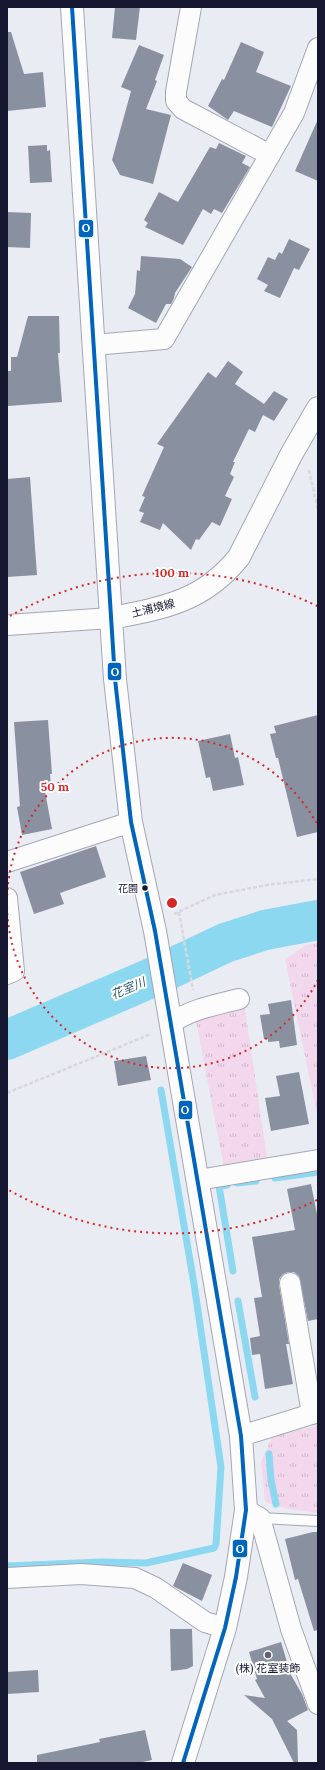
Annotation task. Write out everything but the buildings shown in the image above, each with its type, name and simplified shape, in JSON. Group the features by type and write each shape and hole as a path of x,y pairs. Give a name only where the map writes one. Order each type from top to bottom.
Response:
{"main road":[{"path":"72,7 115,679 131,822 154,925 253,1514 236,1577 225,1628 183,1763"},
{"name":"土浦境線","path":"112,618 158,609 186,599 214,583 227,571 239,557 318,408"}],"street":[{"path":"191,7 176,92 176,101 183,108 270,155"},
{"path":"93,345 164,339 294,113 318,48"},
{"path":"7,625 112,618"},
{"path":"7,862 131,822"},
{"path":"7,898 14,971 7,974"},
{"path":"170,1017 182,1016 197,1009 239,999"},
{"path":"198,1180 318,1160"},
{"path":"241,1436 315,1413 290,1283"},
{"path":"253,1514 291,1629 318,1704"},
{"path":"7,1578 81,1574 135,1578 156,1588 205,1622 225,1628"}],"lane":[{"path":"253,1514 318,1521"}],"path":[{"path":"300,440 306,457 318,510"},
{"path":"154,925 215,895 267,885 318,879"},
{"path":"179,912 193,994"},
{"path":"7,1093 158,1032 170,1017"}],"green space":[{"path":"318,943 318,1119 285,959 306,945"},
{"path":"229,1009 245,1009 267,1158 224,1168 196,1021"},
{"path":"318,1426 318,1513 288,1509 265,1502 261,1462 273,1435"}],"water":[{"path":"318,912 318,928 266,938 228,950 204,960 148,972 223,936 263,923"},
{"path":"148,972 7,1044 7,1033"}],"pier":[{"path":"192,948 195,964 148,974 148,970"}],"waterway":[{"name":"花室川","path":"7,1040 151,978 225,943 265,930 318,920"},
{"path":"7,1566 101,1562 146,1563 214,1548 216,1544 221,1467 194,1284 161,1090"},
{"path":"275,1178 318,1172"},
{"path":"237,1183 256,1181"},
{"path":"227,1185 219,1186 233,1271"},
{"path":"238,1301 255,1397"},
{"path":"269,1454 271,1480 276,1504"}],"transit line":[{"name":"O","path":"72,7 115,679 131,822 155,931 241,1436 246,1510 236,1577 225,1628 183,1763"}],"place":[{"name":"花園","path":"145,888"},
{"name":"(株) 花室装飾","path":"268,1655"}]}
